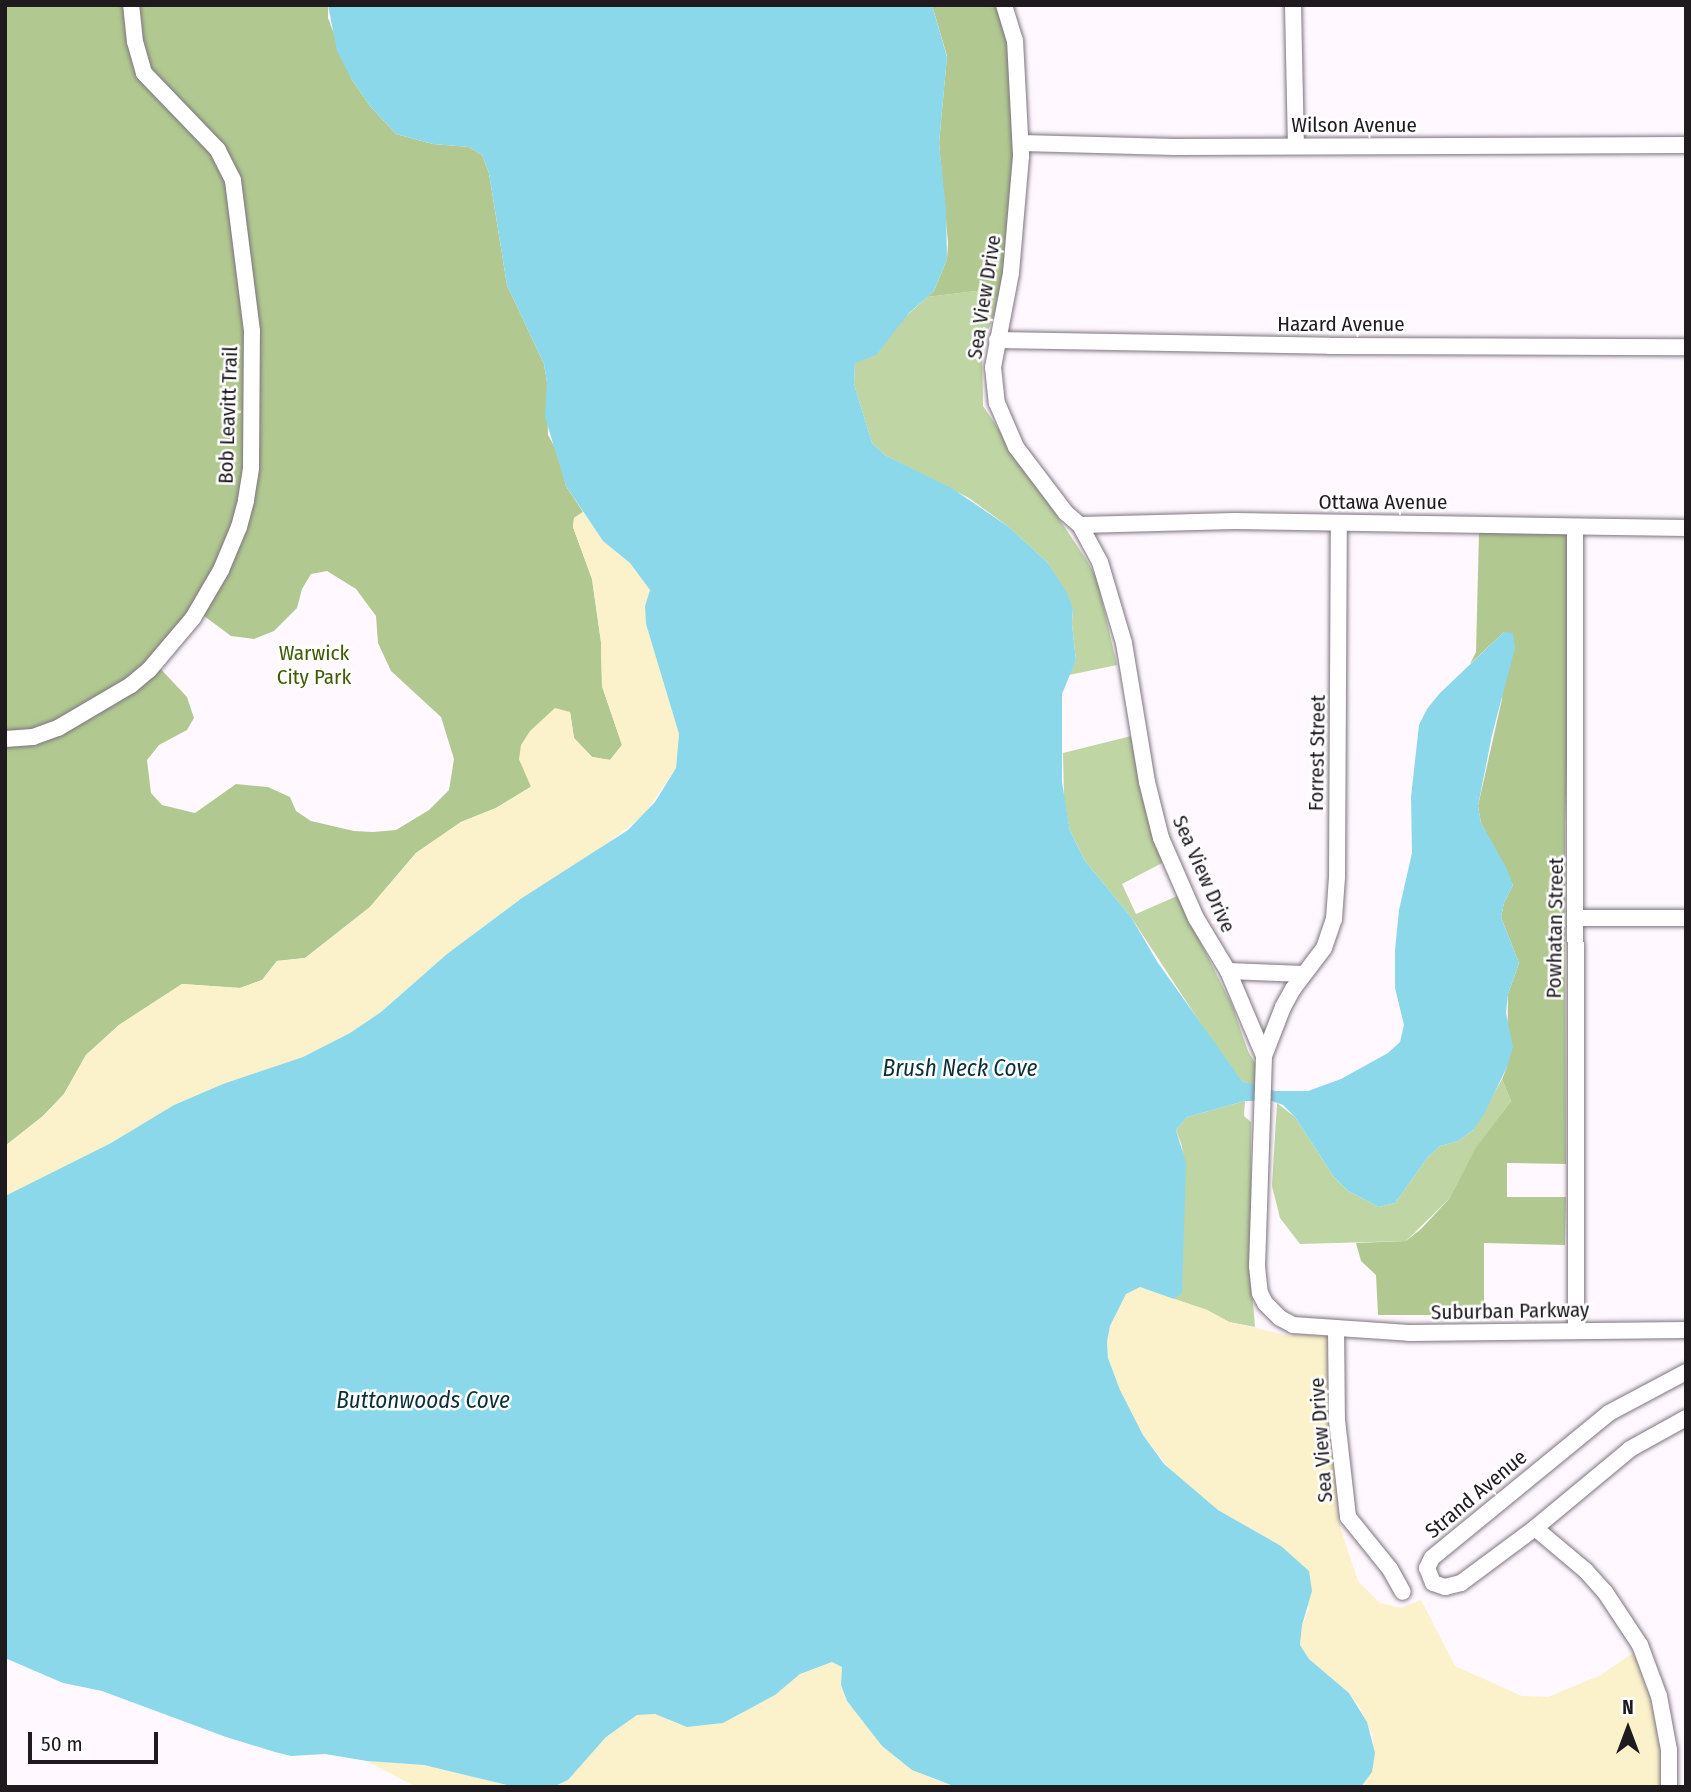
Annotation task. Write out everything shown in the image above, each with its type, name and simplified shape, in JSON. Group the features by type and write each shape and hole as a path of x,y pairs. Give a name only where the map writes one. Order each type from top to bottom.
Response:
{"street":[{"name":"Bob Leavitt Trail","path":"5,739 33,737 58,728 131,685 149,670 193,618 221,570 239,527 246,500 251,467 252,331 233,180 218,150 144,72 135,42 131,5"},
{"name":"Sea View Drive","path":"1004,5 1015,40 1021,144 1012,272 997,340 993,379 1005,429 1048,490 1080,525 1100,562 1118,618 1149,790 1161,838 1196,918 1228,971 1264,1056 1257,1201 1257,1266 1260,1293 1271,1311 1293,1325 1336,1328 1337,1420 1348,1517 1390,1569 1403,1592"},
{"path":"1293,5 1296,146"},
{"name":"Wilson Avenue","path":"1021,144 1686,145"},
{"name":"Hazard Avenue","path":"997,340 1329,346 1686,347"},
{"name":"Ottawa Avenue","path":"1080,525 1141,521 1686,528"},
{"name":"Forrest Street","path":"1264,1056 1283,1007 1324,948 1334,919 1337,877 1339,523"},
{"name":"Powhatan Street","path":"1575,527 1578,918 1574,986 1576,1329"},
{"path":"1578,918 1686,918"},
{"path":"1228,971 1304,974"},
{"name":"Suburban Parkway","path":"1336,1328 1437,1334 1576,1329 1686,1330"},
{"name":"Strand Avenue","path":"1686,1372 1609,1413 1432,1558 1427,1568 1433,1583 1445,1587 1461,1583 1535,1528 1630,1449 1686,1418"},
{"path":"1535,1528 1592,1578 1624,1618 1640,1645 1659,1696 1669,1750 1669,1787"}],"green space":[{"name":"Warwick City Park","path":"5,5 328,5 328,18 352,80 370,106 396,134 433,144 469,147 482,155 489,173 507,285 544,364 548,435 557,451 566,486 583,512 574,518 573,527 592,579 601,642 602,686 622,745 610,760 592,757 574,738 570,712 519,759 532,786 496,808 461,822 416,853 370,907 305,958 277,961 262,980 240,988 182,984 119,1025 86,1055 64,1094 43,1116 5,1146","holes":["327,571 356,589 376,616 378,643 391,671 441,717 454,759 449,790 429,810 396,830 373,832 354,831 311,821 296,811 290,797 268,787 236,784 195,813 162,805 151,793 147,760 159,745 187,730 194,718 187,697 157,665 200,613 231,636 254,639 274,631 297,608 302,589 311,574"]},
{"path":"932,5 1004,5 1022,143 1001,299 976,291 927,297 934,291 947,259 948,243 939,143 947,56"},
{"path":"976,291 1001,299 982,344 983,406 1097,579 1117,665 1069,675 1076,660 1073,608 1048,563 1009,527 969,498 885,455 872,443 854,384 855,363 927,297"},
{"path":"1479,531 1574,533 1565,826 1566,1164 1507,1163 1507,1197 1566,1197 1565,1245 1484,1243 1484,1315 1378,1315 1376,1275 1361,1261 1356,1243 1406,1241 1421,1229 1449,1199 1475,1149 1511,1101 1502,1079 1507,1067 1508,994 1519,963 1501,917 1504,903 1513,885 1481,823 1478,806 1502,699 1504,632 1470,664 1476,652"},
{"path":"1131,736 1138,774 1164,862 1122,884 1136,914 1177,896 1232,1005 1248,1051 1256,1065 1257,1086 1242,1081 1218,1050 1131,917 1085,861 1070,831 1064,798 1063,753"},
{"path":"1502,1079 1511,1101 1475,1150 1449,1199 1406,1241 1300,1244 1280,1218 1272,1186 1277,1103 1295,1117 1334,1177 1348,1191 1379,1207 1395,1203 1428,1157 1440,1146 1458,1141 1473,1130"},
{"path":"1245,1101 1244,1116 1251,1122 1251,1278 1255,1327 1229,1322 1207,1310 1174,1299 1177,1295 1185,1182 1182,1146 1176,1130 1187,1117"}],"sand":[{"path":"583,512 603,541 630,563 650,590 645,606 646,624 679,734 676,768 643,816 598,850 522,898 447,954 381,1012 350,1033 303,1057 223,1084 174,1105 111,1143 5,1196 5,1146 43,1116 64,1094 86,1055 119,1025 182,984 240,988 262,980 277,961 306,958 370,907 416,853 461,822 496,808 531,787 519,759 521,745 530,731 555,708 570,712 574,738 592,757 610,760 622,745 602,686 601,642 592,579 573,527 574,518"},
{"path":"1140,1287 1207,1310 1229,1322 1290,1336 1297,1333 1340,1337 1334,1443 1338,1512 1341,1530 1358,1581 1380,1603 1401,1608 1421,1600 1455,1666 1522,1696 1548,1697 1601,1675 1636,1651 1658,1690 1668,1787 1361,1787 1372,1772 1373,1736 1360,1708 1349,1693 1309,1659 1300,1645 1302,1625 1309,1609 1281,1546 1218,1510 1175,1476 1143,1435 1120,1390 1108,1358 1110,1326 1126,1294"},
{"path":"832,1662 842,1667 841,1685 847,1701 897,1759 930,1778 956,1787 553,1787 568,1780 606,1737 637,1715 655,1714 687,1727 723,1723 775,1695 800,1674"},
{"path":"367,1761 424,1765 515,1787 416,1787"}],"water":[{"path":"328,5 932,5 947,57 939,143 946,210 947,259 934,291 909,313 876,355 855,363 854,384 872,443 885,455 953,489 1009,527 1048,563 1067,593 1073,608 1076,660 1062,694 1062,782 1070,831 1085,861 1131,917 1158,963 1242,1081 1275,1091 1308,1091 1341,1079 1388,1053 1400,1042 1404,1025 1395,988 1395,950 1399,910 1412,853 1411,797 1419,725 1439,694 1504,632 1513,633 1515,648 1492,735 1478,806 1481,823 1513,885 1504,903 1501,917 1519,963 1508,994 1506,1013 1513,1047 1507,1067 1484,1114 1473,1130 1458,1141 1440,1146 1428,1157 1395,1203 1379,1207 1348,1191 1334,1177 1295,1117 1283,1105 1272,1101 1245,1101 1187,1117 1176,1130 1186,1163 1182,1293 1174,1299 1140,1287 1126,1294 1110,1326 1107,1342 1108,1358 1120,1390 1143,1435 1164,1464 1218,1510 1281,1546 1309,1571 1312,1591 1302,1625 1300,1645 1309,1659 1349,1693 1367,1722 1375,1753 1372,1772 1361,1787 956,1787 912,1770 882,1746 847,1701 841,1685 842,1667 832,1662 800,1674 775,1695 723,1723 687,1727 655,1714 637,1715 606,1737 568,1780 553,1787 515,1787 424,1765 367,1761 325,1754 291,1756 275,1752 226,1737 102,1691 63,1683 5,1658 5,1196 111,1143 174,1105 223,1084 303,1057 350,1033 381,1012 447,954 522,898 628,830 655,802 676,768 679,734 646,624 645,606 650,590 630,563 603,541 566,486 545,417 547,382 544,364 507,285 489,173 482,155 469,147 433,144 396,134 370,106 352,80 337,51"}],"water label":[{"name":"Brush Neck Cove","path":"960,1068"},
{"name":"Buttonwoods Cove","path":"423,1400"}]}
